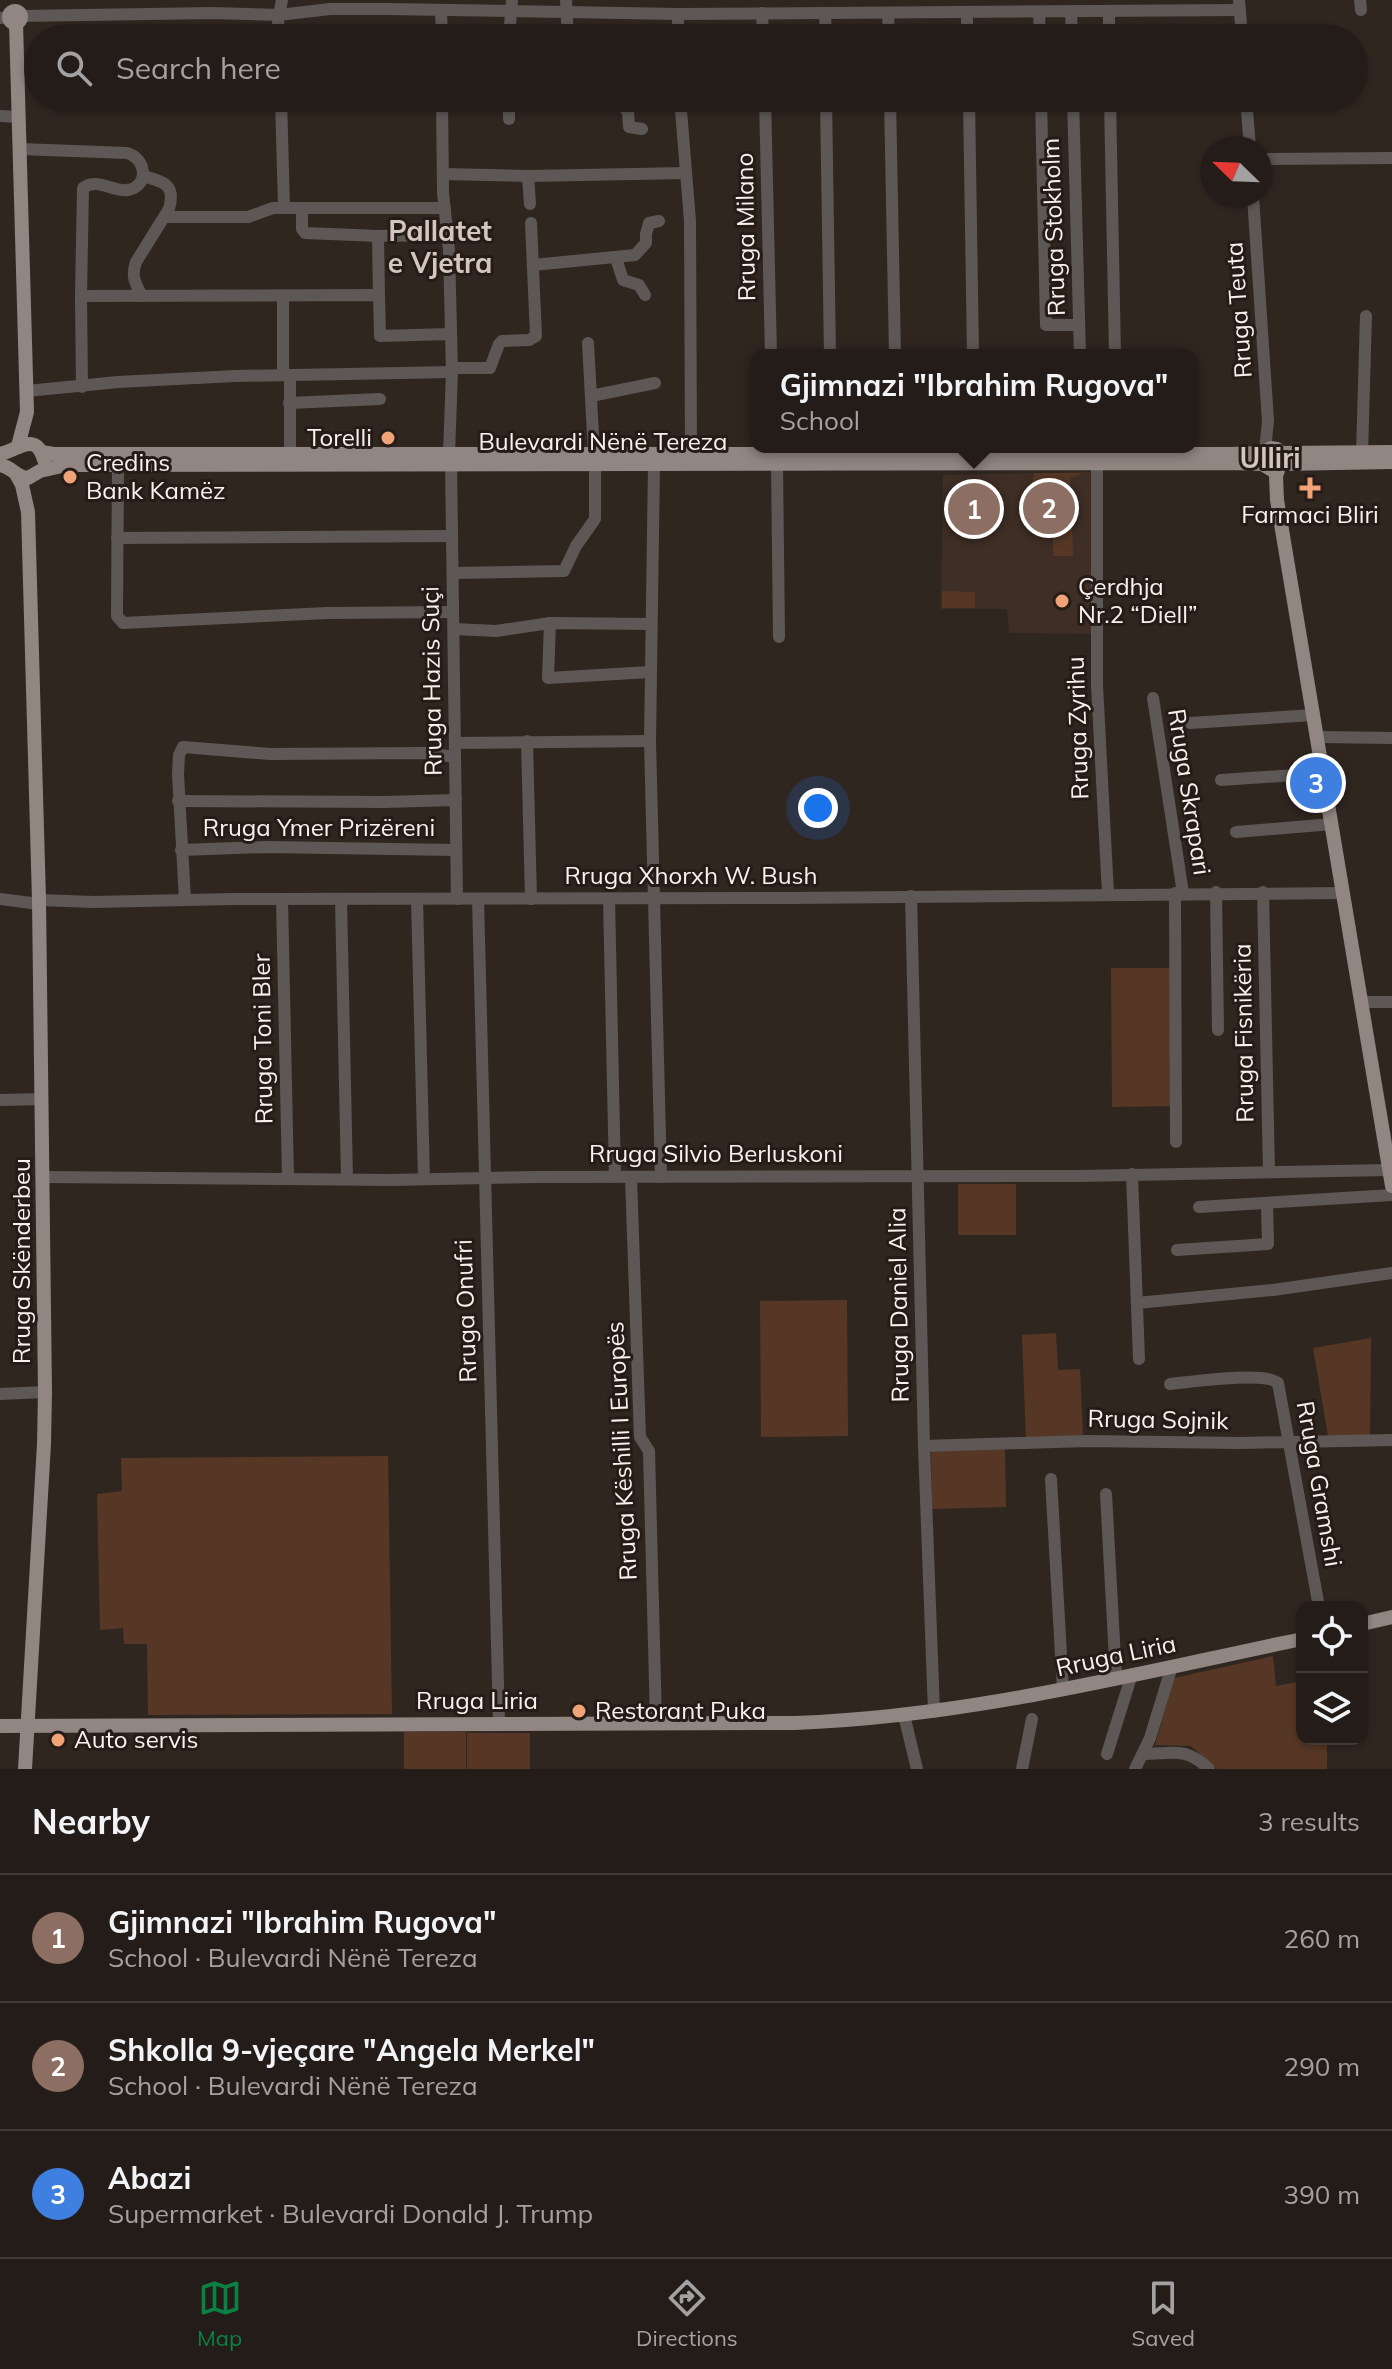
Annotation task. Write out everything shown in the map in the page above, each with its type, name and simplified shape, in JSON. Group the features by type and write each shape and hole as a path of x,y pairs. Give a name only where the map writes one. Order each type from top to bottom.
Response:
{"main road":[{"path":"13,14 27,412 44,461 38,472"},
{"path":"9,469 10,450 27,412"},
{"name":"Bulevardi Nënë Tereza","path":"10,450 27,443 54,454 290,453 594,459 691,453 1097,464 1392,452"},
{"name":"Bulevardi Nënë Tereza","path":"594,459 654,464 797,453"},
{"name":"Bulevardi Nënë Tereza","path":"1175,453 1392,462"},
{"name":"Bulevardi Nënë Tereza","path":"9,469 28,478 38,472 66,465 450,458"},
{"path":"1272,458 1392,1186"},
{"name":"Rruga Skënderbeu","path":"9,469 22,485 28,512 43,1177 44,1444 25,1769"},
{"name":"Rruga Skënderbeu","path":"28,512 38,472"},
{"path":"1368,1623 1392,1617"},
{"name":"Rruga Liria","path":"0,1726 795,1723 934,1712 1063,1690 1296,1640"}],"street":[{"path":"119,0 119,15"},
{"path":"279,24 282,0"},
{"path":"13,14 119,15 212,6 279,15 330,4 567,6 678,14 1109,12 1240,5"},
{"path":"967,12 967,24"},
{"path":"1039,12 1039,24"},
{"path":"1071,12 1071,24"},
{"path":"1109,12 1109,24"},
{"path":"762,13 762,24"},
{"path":"888,13 888,24"},
{"path":"678,14 678,24"},
{"path":"825,14 825,24"},
{"path":"281,112 284,208"},
{"name":"Rruga Hazis Suçi","path":"442,112 452,370 450,458 457,899"},
{"path":"509,112 509,119"},
{"path":"628,112 629,127 642,129"},
{"path":"681,112 690,221 691,453"},
{"name":"Rruga Milano","path":"765,112 771,349"},
{"path":"826,112 830,349"},
{"path":"890,112 895,349"},
{"path":"969,112 973,349"},
{"path":"1041,112 1046,325 1079,325"},
{"name":"Rruga Stokholm","path":"1073,112 1080,349"},
{"path":"1110,112 1115,349"},
{"path":"1247,112 1249,136"},
{"path":"0,116 19,117"},
{"path":"20,149 127,153 137,157 143,171 166,183 171,202 133,271 133,279 142,296"},
{"path":"1272,159 1392,158"},
{"path":"82,387 83,188 93,183 126,190 135,187 143,171"},
{"path":"443,174 686,173"},
{"path":"528,176 530,204"},
{"path":"165,217 248,217 273,208 445,208"},
{"path":"302,208 302,229 305,233 448,235"},
{"name":"Rruga Teuta","path":"1254,208 1272,458"},
{"path":"533,265 635,255 646,243 649,223 659,221"},
{"path":"27,391 175,378 490,368 502,341 529,340 536,336 531,223"},
{"path":"378,236 381,336 451,334"},
{"path":"616,258 623,280 639,285 645,295"},
{"path":"81,296 379,295"},
{"path":"283,297 290,453"},
{"path":"1362,453 1366,316"},
{"path":"453,573 564,571 576,546 595,519 588,343"},
{"path":"591,396 655,383"},
{"path":"289,403 380,399"},
{"path":"775,455 779,637"},
{"path":"118,464 117,616 123,623 327,613 453,612"},
{"path":"654,464 650,741 661,1177"},
{"name":"Rruga Zyrihu","path":"1097,464 1097,685 1108,894"},
{"path":"117,538 452,536"},
{"path":"454,629 496,631 550,623 651,624"},
{"path":"550,623 548,678 650,672"},
{"name":"Rruga Skrapari","path":"1153,698 1179,893 1176,1142"},
{"path":"1190,723 1314,715"},
{"path":"1318,737 1392,738"},
{"path":"185,900 178,801 179,755 183,747 270,754 426,753 527,741 650,741"},
{"path":"527,741 531,899"},
{"path":"1221,780 1324,773"},
{"path":"178,801 456,800"},
{"path":"1236,832 1332,824"},
{"name":"Rruga Ymer Prizëreni","path":"181,850 266,847 456,850"},
{"path":"1216,892 1218,1030"},
{"name":"Rruga Fisnikëria","path":"1263,892 1269,1172"},
{"name":"Rruga Xhorxh W. Bush","path":"0,899 94,902 1343,893"},
{"name":"Rruga Daniel Alia","path":"911,896 924,1446 934,1712"},
{"name":"Rruga Toni Bler","path":"282,899 288,1178"},
{"path":"341,899 347,1178"},
{"path":"417,899 424,1179"},
{"name":"Rruga Onufri","path":"478,899 499,1723"},
{"path":"609,899 615,1177"},
{"path":"1361,1002 1392,1002"},
{"path":"0,1100 42,1099"},
{"name":"Rruga Silvio Berluskoni","path":"43,1177 424,1179 1389,1170"},
{"path":"1132,1174 1139,1359"},
{"name":"Rruga Këshilli I Europës","path":"631,1177 640,1437 649,1451 656,1722"},
{"path":"1199,1207 1392,1195"},
{"path":"1177,1250 1268,1244 1267,1204"},
{"path":"1137,1303 1273,1290 1392,1273"},
{"name":"Rruga Gramshi","path":"1170,1384 1252,1377 1275,1379 1280,1390 1318,1601"},
{"path":"0,1394 45,1392"},
{"name":"Rruga Sojnik","path":"924,1446 1087,1441 1240,1443 1392,1440"},
{"path":"1051,1479 1063,1690"},
{"path":"1106,1494 1116,1678"},
{"path":"1135,1769 1143,1754 1172,1666"},
{"path":"1107,1754 1132,1674"},
{"path":"904,1715 917,1769"},
{"path":"1022,1769 1032,1719"},
{"path":"1143,1754 1182,1752 1198,1759 1209,1769"},
{"path":"1161,1753 1162,1769"}],"shaded area":[{"path":"1091,472 1092,634 1009,633 1007,609 941,609 943,475"},
{"path":"1034,473 1081,473 1070,477 1070,491 1038,492 1032,485"},
{"path":"1072,524 1073,556 1053,556 1053,525"},
{"path":"942,591 975,592 975,608 942,608"},
{"path":"1111,968 1172,968 1173,1106 1112,1107"},
{"path":"958,1184 1016,1184 1016,1235 958,1235"},
{"path":"847,1300 848,1436 761,1437 760,1301"},
{"path":"1056,1333 1058,1370 1080,1369 1083,1437 1026,1440 1022,1335"},
{"path":"1371,1338 1370,1436 1328,1436 1313,1348"},
{"path":"1005,1449 1006,1507 932,1509 931,1451"},
{"path":"388,1456 392,1714 148,1715 147,1644 124,1644 123,1628 100,1630 97,1494 122,1491 121,1458"},
{"path":"1273,1656 1276,1686 1296,1682 1296,1745 1327,1745 1327,1769 1217,1769 1191,1746 1155,1745 1174,1678"},
{"path":"404,1732 466,1732 466,1769 404,1769"},
{"path":"467,1733 530,1733 530,1769 467,1769"}],"place":[{"name":"Torelli","path":"388,438"},
{"name":"Credins Bank Kamëz","path":"70,477"},
{"name":"Farmaci Bliri","path":"1310,488"},
{"name":"Shkolla 9-vjeçare \"Angela Merkel\"","path":"1049,508"},
{"name":"Gjimnazi \"Ibrahim Rugova\"","path":"974,509"},
{"name":"Çerdhja Nr.2 “Diell”","path":"1062,601"},
{"name":"Abazi","path":"1316,783"},
{"name":"Restorant Puka","path":"579,1711"},
{"name":"Auto servis","path":"58,1740"}],"district":[{"name":"Pallatet e Vjetra","path":"440,247"},
{"name":"Ulliri","path":"1270,458"}]}
